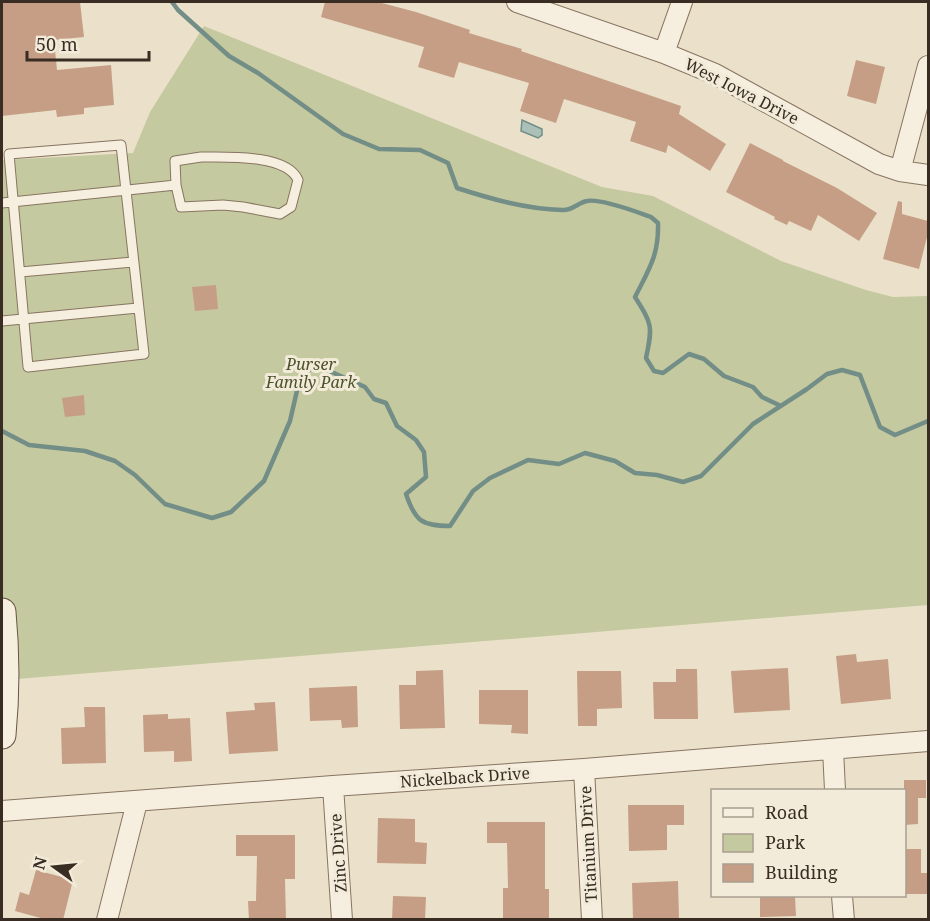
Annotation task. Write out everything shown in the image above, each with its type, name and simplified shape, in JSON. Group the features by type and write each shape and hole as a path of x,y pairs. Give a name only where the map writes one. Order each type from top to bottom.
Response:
{"street":[{"name":"West Iowa Drive","path":"517,2 664,53 715,74 879,164 900,171 928,175"},
{"path":"664,53 682,2"},
{"path":"900,171 928,66"},
{"path":"2,612 6,652 2,735"},
{"name":"Nickelback Drive","path":"2,811 584,769 928,741"},
{"path":"833,750 835,789"},
{"name":"Titanium Drive","path":"584,769 592,920"},
{"name":"Zinc Drive","path":"333,786 342,920"},
{"path":"107,920 137,802"},
{"path":"842,897 844,920"}],"lane":[{"path":"121,145 126,190 144,354 28,367 9,154 121,145"},
{"path":"201,157 247,158 285,166 298,180 291,207 280,214 233,206 181,207 176,184 175,161 201,157"},
{"path":"2,203 176,184"},
{"path":"20,272 134,262"},
{"path":"2,321 138,308"}],"green space":[{"name":"Purser Family Park","path":"204,26 602,187 653,196 781,261 893,297 928,296 928,605 5,680 2,640 2,160 133,153 150,112"}],"water":[{"path":"522,120 542,129 542,135 538,138 521,131"}],"building":[{"path":"2,2 80,2 84,37 54,40 57,70 111,65 114,105 84,108 84,114 57,117 56,110 2,116"},
{"path":"325,2 378,2 470,30 469,33 522,49 521,51 681,106 679,114 726,144 710,171 668,145 666,153 630,141 636,122 564,99 556,123 520,111 529,83 459,62 454,78 418,67 424,47 321,17"},
{"path":"856,60 885,67 876,104 847,96"},
{"path":"750,143 837,188 877,213 859,241 818,215 811,231 789,221 787,225 726,192"},
{"path":"898,201 902,202 902,214 928,221 928,233 919,269 883,259"},
{"path":"216,285 218,309 195,311 192,287"},
{"path":"84,395 85,415 65,417 62,398"},
{"path":"856,654 857,662 888,659 891,699 841,704 836,656"},
{"path":"788,668 790,710 734,713 731,671"},
{"path":"676,669 697,669 698,719 654,719 653,682 676,682"},
{"path":"443,670 445,728 400,729 399,685 416,685 416,671"},
{"path":"577,671 621,671 622,708 597,709 597,726 578,726"},
{"path":"357,686 358,727 342,728 341,720 310,721 309,688"},
{"path":"479,690 528,690 528,734 511,733 512,725 479,724"},
{"path":"275,702 278,751 229,754 226,712 255,710 254,703"},
{"path":"84,707 105,707 106,763 62,764 61,728 85,727"},
{"path":"168,714 168,719 190,718 192,761 174,762 174,751 144,752 143,715"},
{"path":"904,780 926,780 926,798 918,798 918,824 906,825 906,789 904,789"},
{"path":"628,805 684,805 684,825 667,825 667,850 629,851"},
{"path":"378,818 415,819 415,842 427,843 426,864 377,863"},
{"path":"487,822 545,822 545,889 549,889 549,920 503,920 503,888 508,888 507,843 487,843"},
{"path":"236,835 295,835 295,879 285,879 286,920 249,920 248,901 256,901 257,856 236,856"},
{"path":"906,849 921,849 921,873 928,873 928,894 906,894"},
{"path":"36,870 73,880 63,920 48,920 15,911 20,892 29,895"},
{"path":"678,881 679,919 633,920 632,883"},
{"path":"393,896 426,897 425,920 392,920"},
{"path":"760,897 795,897 796,916 760,917"}],"waterway":[{"path":"172,2 229,56 258,73 343,134 379,149 420,150 448,163 457,188 496,200 535,208 566,210 584,202 593,201 619,206 651,217 658,223 657,244 652,262 635,297 648,320 650,339 646,358 654,371 663,373 689,354 704,359 724,376 753,387 762,397 781,406"},
{"path":"2,431 29,445 85,451 115,461 135,475 165,504 212,518 231,512 264,481 290,421 299,382 314,364 365,387 374,399 386,403 397,426 416,440 424,452 426,477 406,494 416,516 426,523 450,526 473,491 490,478 528,460 559,464 585,453 615,461 635,473 657,475 683,482 701,476 753,424 827,374 842,370 860,375 880,427 895,435 928,421"}]}
